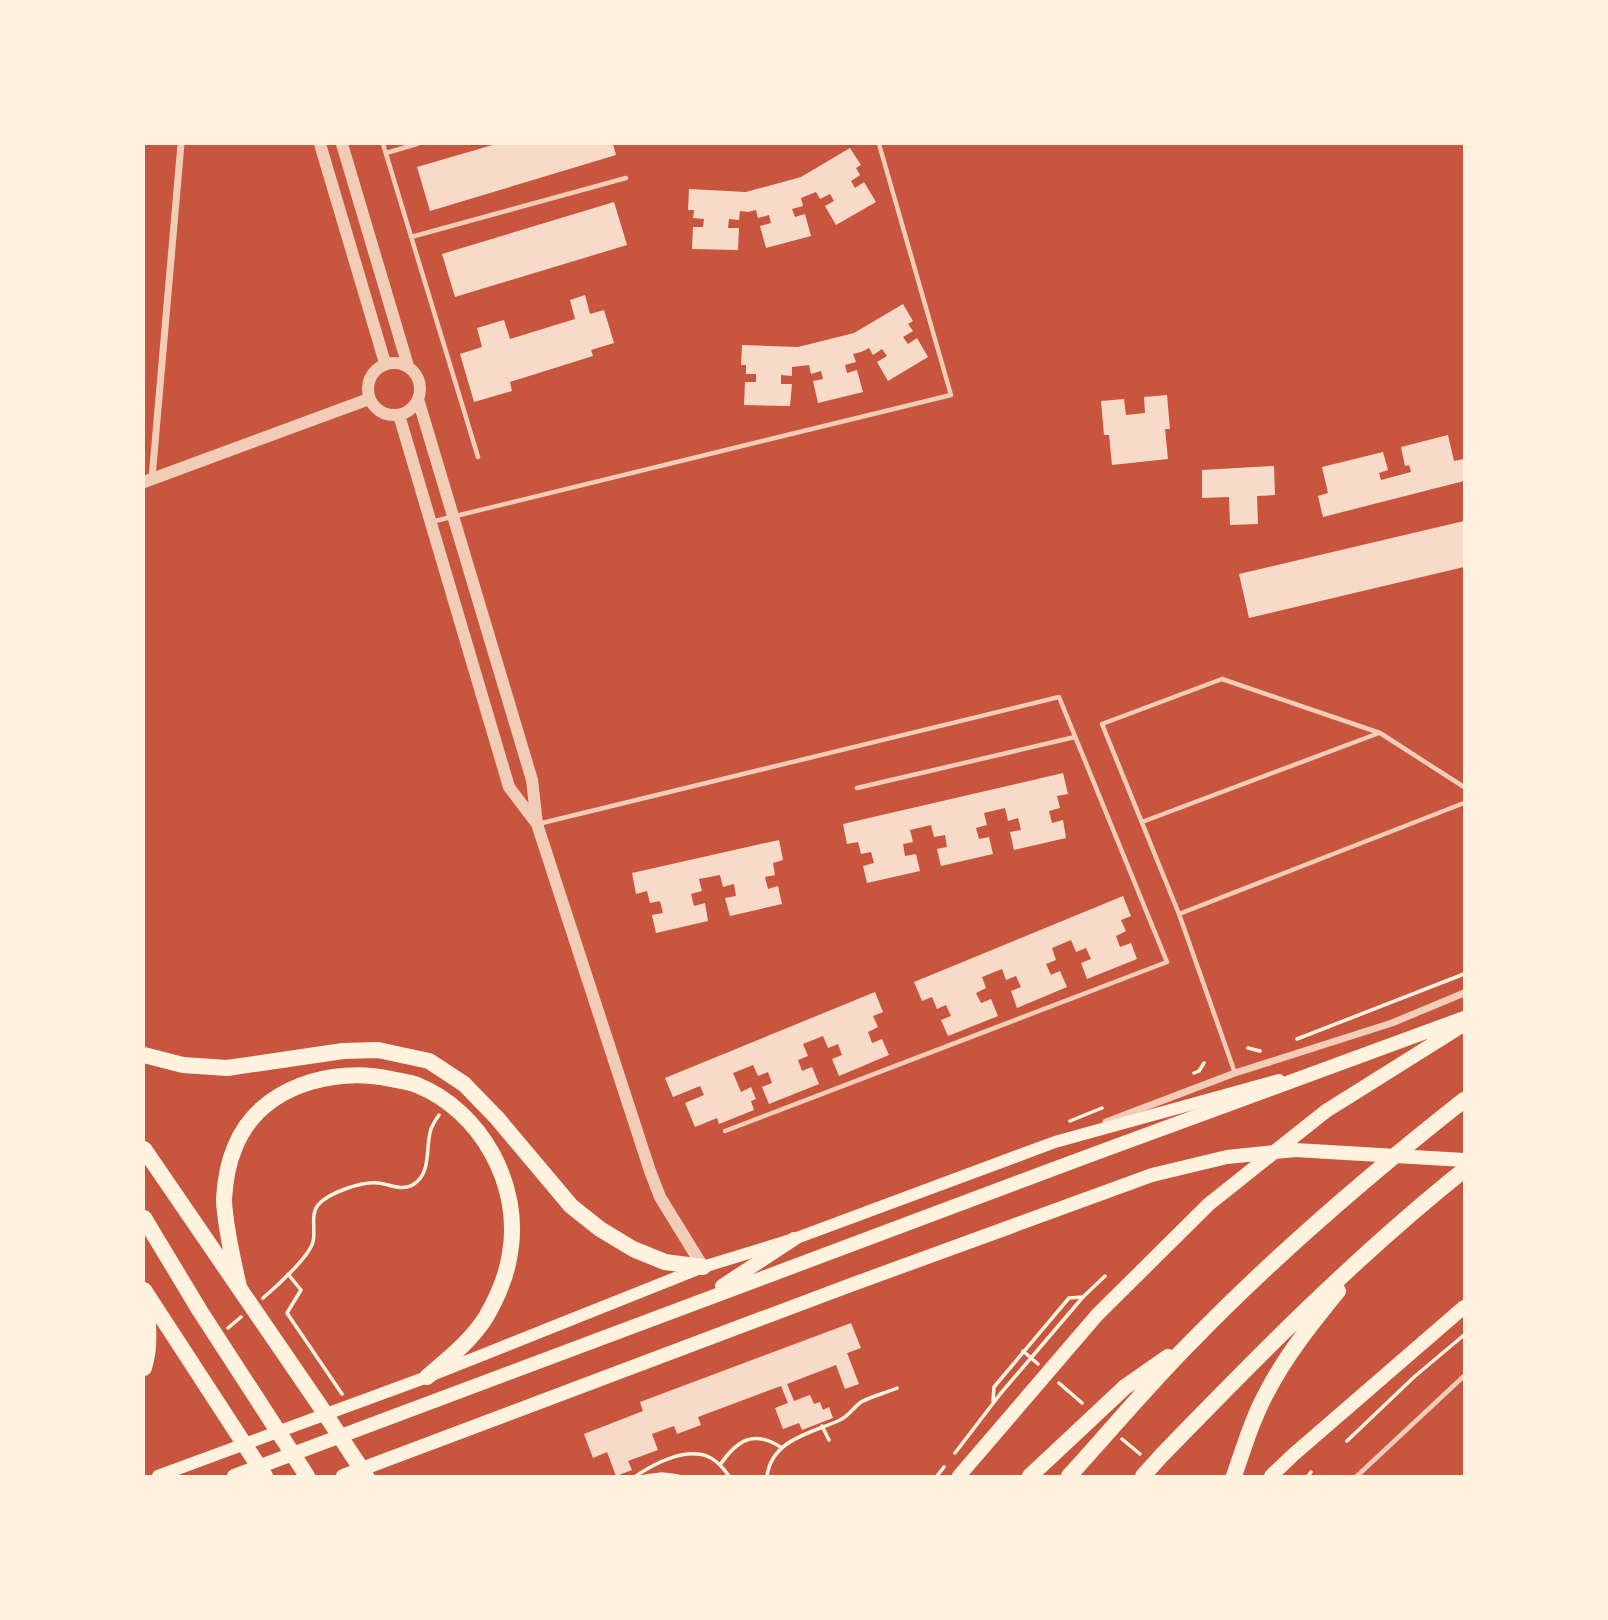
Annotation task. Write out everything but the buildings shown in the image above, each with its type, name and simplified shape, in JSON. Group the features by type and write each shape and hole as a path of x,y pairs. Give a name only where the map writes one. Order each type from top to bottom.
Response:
{"highway":[{"path":"144,1055 183,1065 227,1068 343,1051 378,1051 429,1062 464,1084 497,1118 571,1206 600,1229 633,1249 665,1262 704,1267"},
{"path":"239,1287 229,1242 224,1201 228,1170 235,1146 253,1118 273,1099 303,1083 356,1074 375,1075 416,1084 441,1097 467,1119 486,1142 501,1173 509,1202 512,1228 510,1254 501,1286 485,1318 462,1348 427,1377"},
{"path":"1069,1476 1193,1339 1300,1236 1465,1100"},
{"path":"144,1149 366,1476"},
{"path":"1143,1476 1284,1330 1372,1248 1465,1170"},
{"path":"144,1218 200,1311 307,1476"},
{"path":"1234,1476 1248,1435 1281,1367 1372,1248"},
{"path":"144,1293 148,1318 148,1355 144,1368"},
{"path":"144,1293 265,1476"},
{"path":"1030,1476 1125,1387 1193,1339"}],"main road":[{"path":"234,1476 1465,1018"},
{"path":"959,1476 1097,1315 1209,1203 1325,1111 1465,1024"},
{"path":"158,1476 427,1377 704,1267 794,1239 1055,1142 1353,1059"},
{"path":"343,1476 1152,1175 1227,1157 1296,1150 1465,1160"},
{"path":"699,1301 794,1239"},
{"path":"1271,1476 1465,1307"}],"street":[{"path":"181,144 148,480 369,398"},
{"path":"320,144 385,363"},
{"path":"342,144 408,366"},
{"path":"397,362 408,366 419,381 418,400 407,412 399,415 381,412 374,407 367,390 372,374 377,367 385,363 397,362"},
{"path":"418,400 532,780 537,824 650,1171 660,1198 704,1267"},
{"path":"399,415 509,786 537,824"},
{"path":"1055,1142 1235,1073 1392,1023 1465,993"}],"lane":[{"path":"383,144 478,457"},
{"path":"386,153 417,144"},
{"path":"430,522 951,395 878,144"},
{"path":"411,237 626,178"},
{"path":"1235,1073 1179,914 1102,724 1222,679 1380,733 1465,787"},
{"path":"537,824 1059,697 1167,962 725,1131"},
{"path":"1142,822 1380,733"},
{"path":"857,788 1075,737"},
{"path":"1179,914 1465,803"},
{"path":"1357,1476 1465,1376"}],"path":[{"path":"1297,1038 1465,974"},
{"path":"1248,1048 1265,1050"},
{"path":"262,1300 312,1246 314,1212 318,1204 364,1184 379,1183 403,1188 413,1185 422,1177 431,1129 440,1114"},
{"path":"288,1274 301,1290 287,1313 317,1356"},
{"path":"951,1458 993,1403 1083,1297 1105,1276"},
{"path":"993,1403 994,1387 1069,1298 1083,1297"},
{"path":"223,1332 242,1316"},
{"path":"1347,1441 1415,1377 1465,1335"},
{"path":"767,1476 768,1466 790,1442 843,1419 860,1403 897,1388"},
{"path":"822,1426 829,1440"},
{"path":"719,1465 729,1452 749,1438 763,1437 782,1448"},
{"path":"636,1476 651,1466 681,1455 710,1457 729,1476"},
{"path":"937,1476 944,1467"},
{"path":"646,1476 678,1476"}]}
